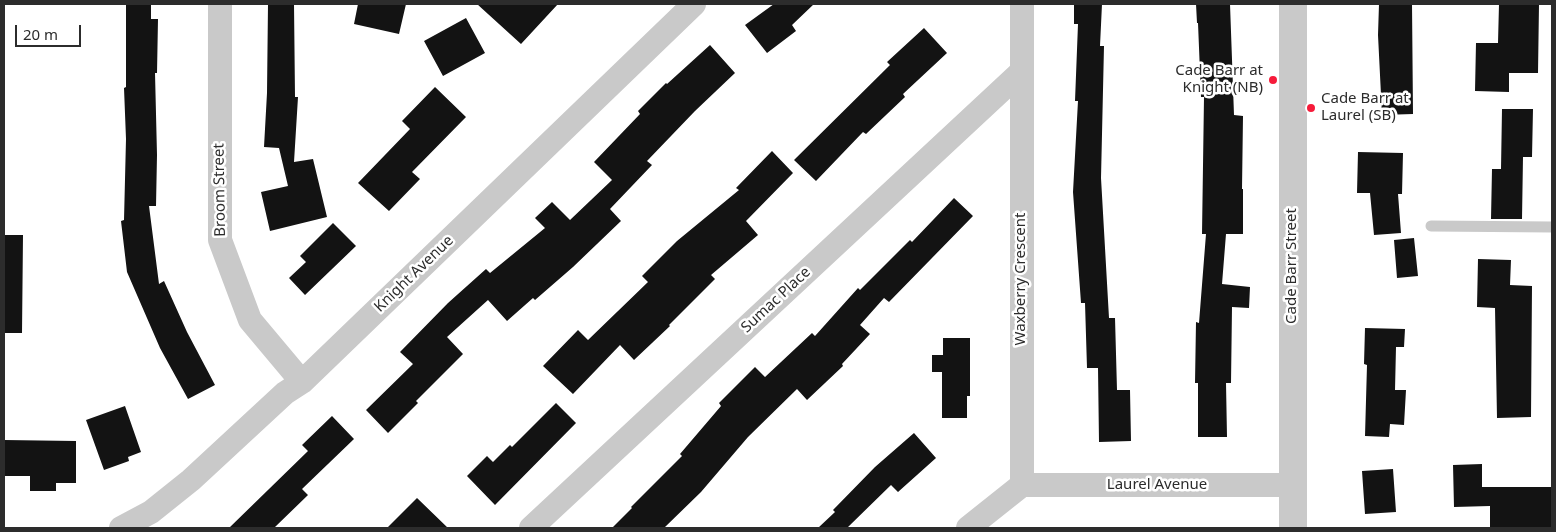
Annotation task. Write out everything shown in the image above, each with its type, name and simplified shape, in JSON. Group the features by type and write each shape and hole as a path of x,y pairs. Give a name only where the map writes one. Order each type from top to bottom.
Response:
{"street":[{"name":"Broom Street","path":"220,4 220,240 250,320 302,382"},
{"name":"Knight Avenue","path":"121,528 151,512 191,480 285,393 302,382 694,4"},
{"name":"Waxberry Crescent","path":"1022,4 1022,485"},
{"name":"Cade Barr Street","path":"1293,4 1293,528"},
{"name":"Sumac Place","path":"531,528 1021,72"},
{"name":"Laurel Avenue","path":"1022,485 1292,485"},
{"path":"968,528 1022,485"}],"lane":[{"path":"1431,226 1552,227"}],"building":[{"path":"126,4 151,4 151,19 158,19 157,73 155,73 156,206 149,206 159,284 164,281 187,332 215,385 188,399 160,348 127,272 121,221 124,220 126,139 124,88 126,87"},
{"path":"268,4 294,4 295,97 298,97 294,162 313,159 327,217 270,231 261,192 288,186 279,148 264,147"},
{"path":"358,4 406,4 399,34 354,24"},
{"path":"477,4 558,4 521,44"},
{"path":"774,4 814,4 792,25 796,31 767,53 745,25"},
{"path":"1074,4 1102,4 1100,46 1104,46 1101,178 1109,318 1115,318 1117,390 1130,390 1131,441 1099,442 1098,368 1087,368 1085,303 1081,303 1073,192 1078,101 1075,101 1078,24 1074,24"},
{"path":"1196,4 1230,4 1234,115 1243,116 1243,234 1226,234 1222,284 1250,287 1249,308 1232,307 1231,383 1226,383 1227,437 1198,437 1198,383 1195,383 1196,322 1199,323 1206,234 1202,234 1204,97 1201,97"},
{"path":"1379,4 1412,4 1413,114 1382,115 1378,35"},
{"path":"1499,4 1539,4 1538,73 1509,73 1509,92 1475,91 1476,43 1498,43"},
{"path":"466,18 485,53 443,76 424,41"},
{"path":"924,28 947,53 903,94 905,97 866,134 863,132 816,181 794,160 890,65 887,62"},
{"path":"710,45 735,73 647,161 652,165 610,209 621,221 573,267 507,321 488,300 447,337 463,354 416,401 418,403 388,433 366,410 413,364 400,352 448,303 486,269 490,273 545,228 535,218 552,202 570,220 612,180 594,162 640,114 638,111 666,83"},
{"path":"435,87 466,117 412,172 420,179 389,211 358,183 410,129 402,121"},
{"path":"1502,109 1533,109 1532,157 1523,157 1522,219 1491,219 1492,169 1501,169"},
{"path":"772,151 793,173 746,221 758,235 711,275 715,279 634,360 620,345 573,394 543,366 578,330 588,340 648,282 642,276 677,241 739,190 736,188"},
{"path":"1358,152 1403,153 1402,194 1398,194 1401,233 1374,235 1370,193 1357,193"},
{"path":"954,198 973,216 889,302 884,298 860,325 870,334 842,364 843,366 807,400 797,389 748,437 701,492 664,528 612,528 682,456 680,454 721,406 719,403 755,367 765,377 812,333 815,336 858,288 860,290 910,240 912,242"},
{"path":"333,223 356,246 305,295 289,278 306,262 300,256"},
{"path":"4,235 23,235 22,333 4,333"},
{"path":"1414,238 1418,276 1397,278 1394,240"},
{"path":"1478,259 1511,260 1510,285 1532,286 1531,417 1497,418 1495,308 1477,307"},
{"path":"1365,328 1405,329 1404,347 1396,347 1395,390 1406,390 1404,425 1390,424 1389,437 1365,436 1367,365 1364,364"},
{"path":"943,338 970,338 970,396 967,396 967,418 942,418 942,372 932,372 932,355 943,355"},
{"path":"556,403 576,423 495,505 467,476 487,456 493,462 510,445 512,447"},
{"path":"125,406 141,452 128,457 129,461 104,470 86,420"},
{"path":"332,416 354,439 302,489 308,495 274,528 229,528 308,451 302,445"},
{"path":"914,433 936,458 898,492 891,485 847,528 818,528 875,467"},
{"path":"4,440 76,441 76,483 56,483 56,491 30,491 30,476 4,476"},
{"path":"1482,464 1482,487 1552,487 1552,528 1490,528 1490,506 1454,507 1453,465"},
{"path":"1393,469 1396,512 1365,514 1362,471"},
{"path":"417,498 448,528 387,528"}],"place":[{"name":"Cade Barr at Knight (NB)","path":"1273,80"},
{"name":"Cade Barr at Laurel (SB)","path":"1311,108"}]}
